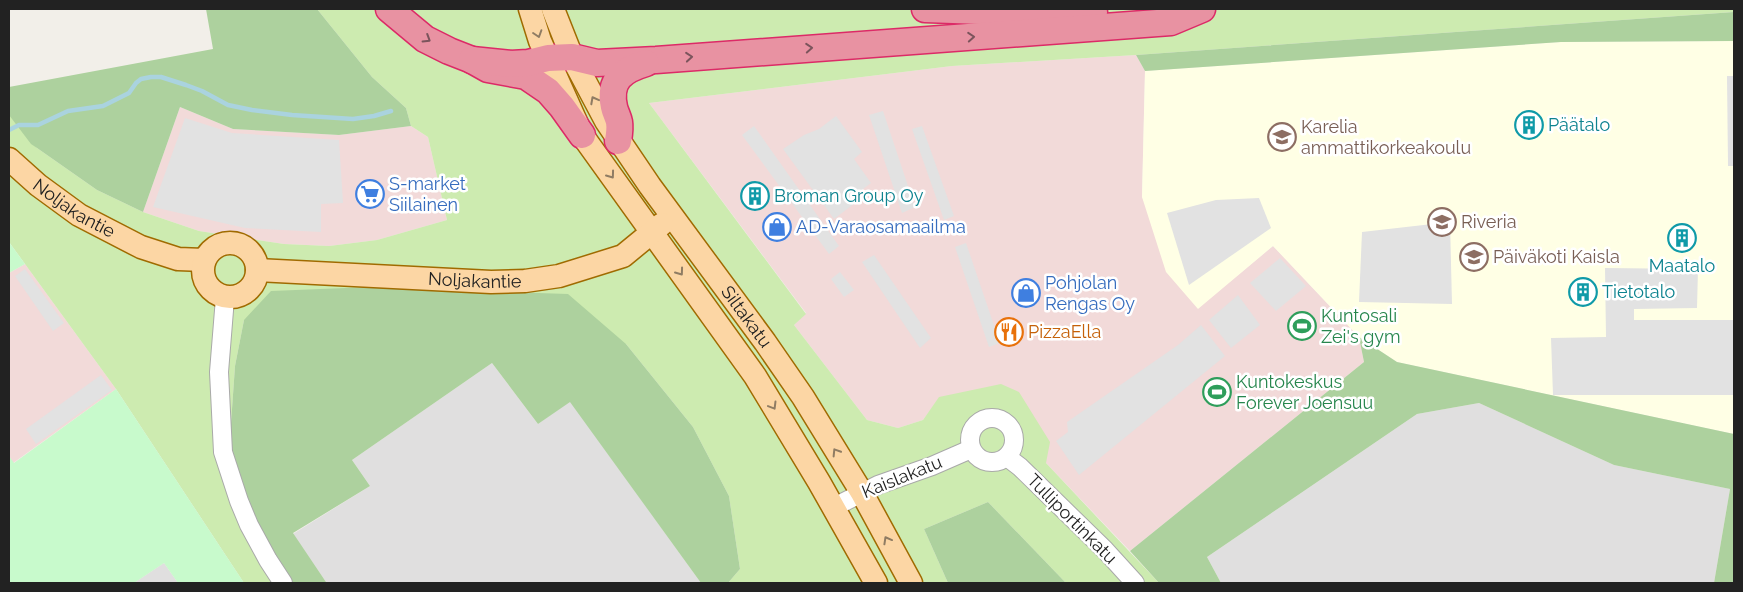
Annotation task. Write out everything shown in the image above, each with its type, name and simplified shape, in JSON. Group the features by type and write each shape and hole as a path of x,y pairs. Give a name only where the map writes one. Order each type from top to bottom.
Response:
{"highway":[{"path":"389,9 425,39 449,51 488,69 526,76 548,91 582,136"},
{"path":"925,9 1009,12 1115,12 1177,9"},
{"path":"472,60 511,64 560,58 597,63 656,60 1171,22 1202,9"},
{"path":"618,141 619,121 614,107 613,92 618,77 630,68 656,60"}],"main road":[{"path":"530,9 560,58"},
{"path":"553,9 560,58"},
{"name":"Siltakatu","path":"560,58 582,136 755,376 834,507 876,583"},
{"name":"Siltakatu","path":"560,58 803,397 862,493 911,583"},
{"name":"Noljakantie","path":"9,159 38,185 80,215 141,247 178,259 204,260"},
{"name":"Noljakantie","path":"257,270 491,282 525,281 559,276 623,256 672,216"},
{"path":"224,243 234,243 243,246 250,252 255,260 257,270 256,279 251,288 244,294 225,298 215,294 208,287 203,279 202,269 204,260 215,246 224,243"}],"street":[{"path":"225,298 219,372 224,452 249,525 283,583"},
{"path":"987,418 996,418 1005,422 1014,437 1014,444 1007,457 999,462 990,463 975,456 969,441 974,426 987,418"},
{"name":"Kaislakatu","path":"834,507 878,485 932,466 971,449"},
{"name":"Tulliportinkatu","path":"1007,457 1020,467 1105,550 1136,583"}],"shaded area":[{"name":"Riveria","path":"1734,41 1734,434 1397,362 1359,337 1273,246 1198,309 1166,272 1142,197 1145,71 1561,42"},
{"path":"1136,55 1145,71 1142,197 1198,308 1273,246 1359,337 1364,362 1130,551 1046,463 940,397 923,420 898,428 867,420 794,325 806,313 649,103 952,66"},
{"path":"1727,76 1734,76 1734,166 1728,166"},
{"path":"180,107 233,129 339,135 411,126 428,137 447,220 377,240 329,246 284,244 199,231 143,212"},
{"path":"883,111 915,207 902,213 869,115"},
{"path":"836,116 862,152 854,159 871,183 863,189 855,203 834,219 783,149 804,135 819,129"},
{"path":"185,118 232,133 339,140 343,203 321,204 321,232 245,228 153,207"},
{"path":"754,126 839,246 829,254 742,135"},
{"path":"922,126 954,216 944,220 912,129"},
{"path":"1259,198 1271,228 1189,285 1167,213 1216,200"},
{"path":"1450,222 1452,304 1359,302 1362,232"},
{"path":"966,243 1000,343 989,347 955,247"},
{"path":"874,255 931,338 920,348 862,262"},
{"path":"1280,258 1306,286 1276,311 1250,283"},
{"path":"25,264 116,389 13,463 9,456 9,273"},
{"path":"1605,268 1698,269 1697,308 1634,309 1634,320 1734,320 1734,395 1553,395 1551,338 1606,337"},
{"path":"25,269 64,323 53,331 15,276"},
{"path":"840,272 854,290 844,297 831,279"},
{"path":"1238,295 1260,325 1231,348 1209,320"},
{"path":"1201,325 1225,356 1079,475 1056,441 1068,432 1067,422 1178,345"},
{"path":"492,363 538,424 570,401 701,583 324,583 326,582 293,534 370,486 352,460"},
{"path":"101,375 112,390 36,444 26,429"},
{"path":"1479,403 1614,465 1730,489 1714,583 1221,583 1207,557 1417,414"},
{"path":"164,563 178,583 134,583"}],"green space":[{"path":"206,9 317,9 372,77 406,108 411,126 339,135 233,129 180,107 143,212 97,190 31,144 9,115 9,87 213,49"},
{"path":"317,9 1734,9 1734,12 1136,55 952,66 649,103 806,314 794,325 867,420 898,428 923,420 939,397 1001,384 1019,392 1050,442 1046,463 1159,583 1066,583 988,502 924,529 948,583 728,583 740,569 729,496 693,427 626,344 244,320 235,366 229,452 291,583 244,583 116,389 9,242 9,114 37,148 97,190 143,212 199,231 284,244 329,246 377,240 447,220 428,137 411,126 406,108 372,77"},
{"path":"1734,12 1734,41 1561,42 1145,71 1136,55"},
{"path":"9,242 25,264 9,273"},
{"path":"370,287 568,294 626,344 693,427 729,496 740,569 728,583 701,583 570,402 538,424 492,363 352,460 370,486 293,533 326,582 291,583 254,521 229,452 235,366 244,320 271,291"},
{"path":"1359,337 1397,362 1734,434 1734,583 1714,583 1730,489 1614,465 1479,403 1417,414 1207,557 1221,583 1159,583 1130,551 1364,362"},
{"path":"116,389 244,583 178,583 164,563 134,583 9,583 9,456 14,463"},
{"path":"988,502 1066,583 948,583 924,529"}],"waterway":[{"path":"9,130 19,125 38,125 68,111 103,106 129,93 141,79 151,77 161,77 186,85 228,105 252,110 353,119 391,111"}],"place":[{"name":"Päätalo","path":"1529,125"},
{"name":"Karelia ammattikorkeakoulu","path":"1282,137"},
{"name":"S-market Siilainen","path":"370,194"},
{"name":"Broman Group Oy","path":"755,196"},
{"name":"Riveria","path":"1442,222"},
{"name":"AD-Varaosamaailma","path":"777,227"},
{"name":"Maatalo","path":"1682,238"},
{"name":"Päiväkoti Kaisla","path":"1474,257"},
{"name":"Tietotalo","path":"1583,292"},
{"name":"Pohjolan Rengas Oy","path":"1026,293"},
{"name":"Kuntosali Zei's gym","path":"1302,326"},
{"name":"PizzaElla","path":"1009,332"},
{"name":"Kuntokeskus Forever Joensuu","path":"1217,392"}]}
